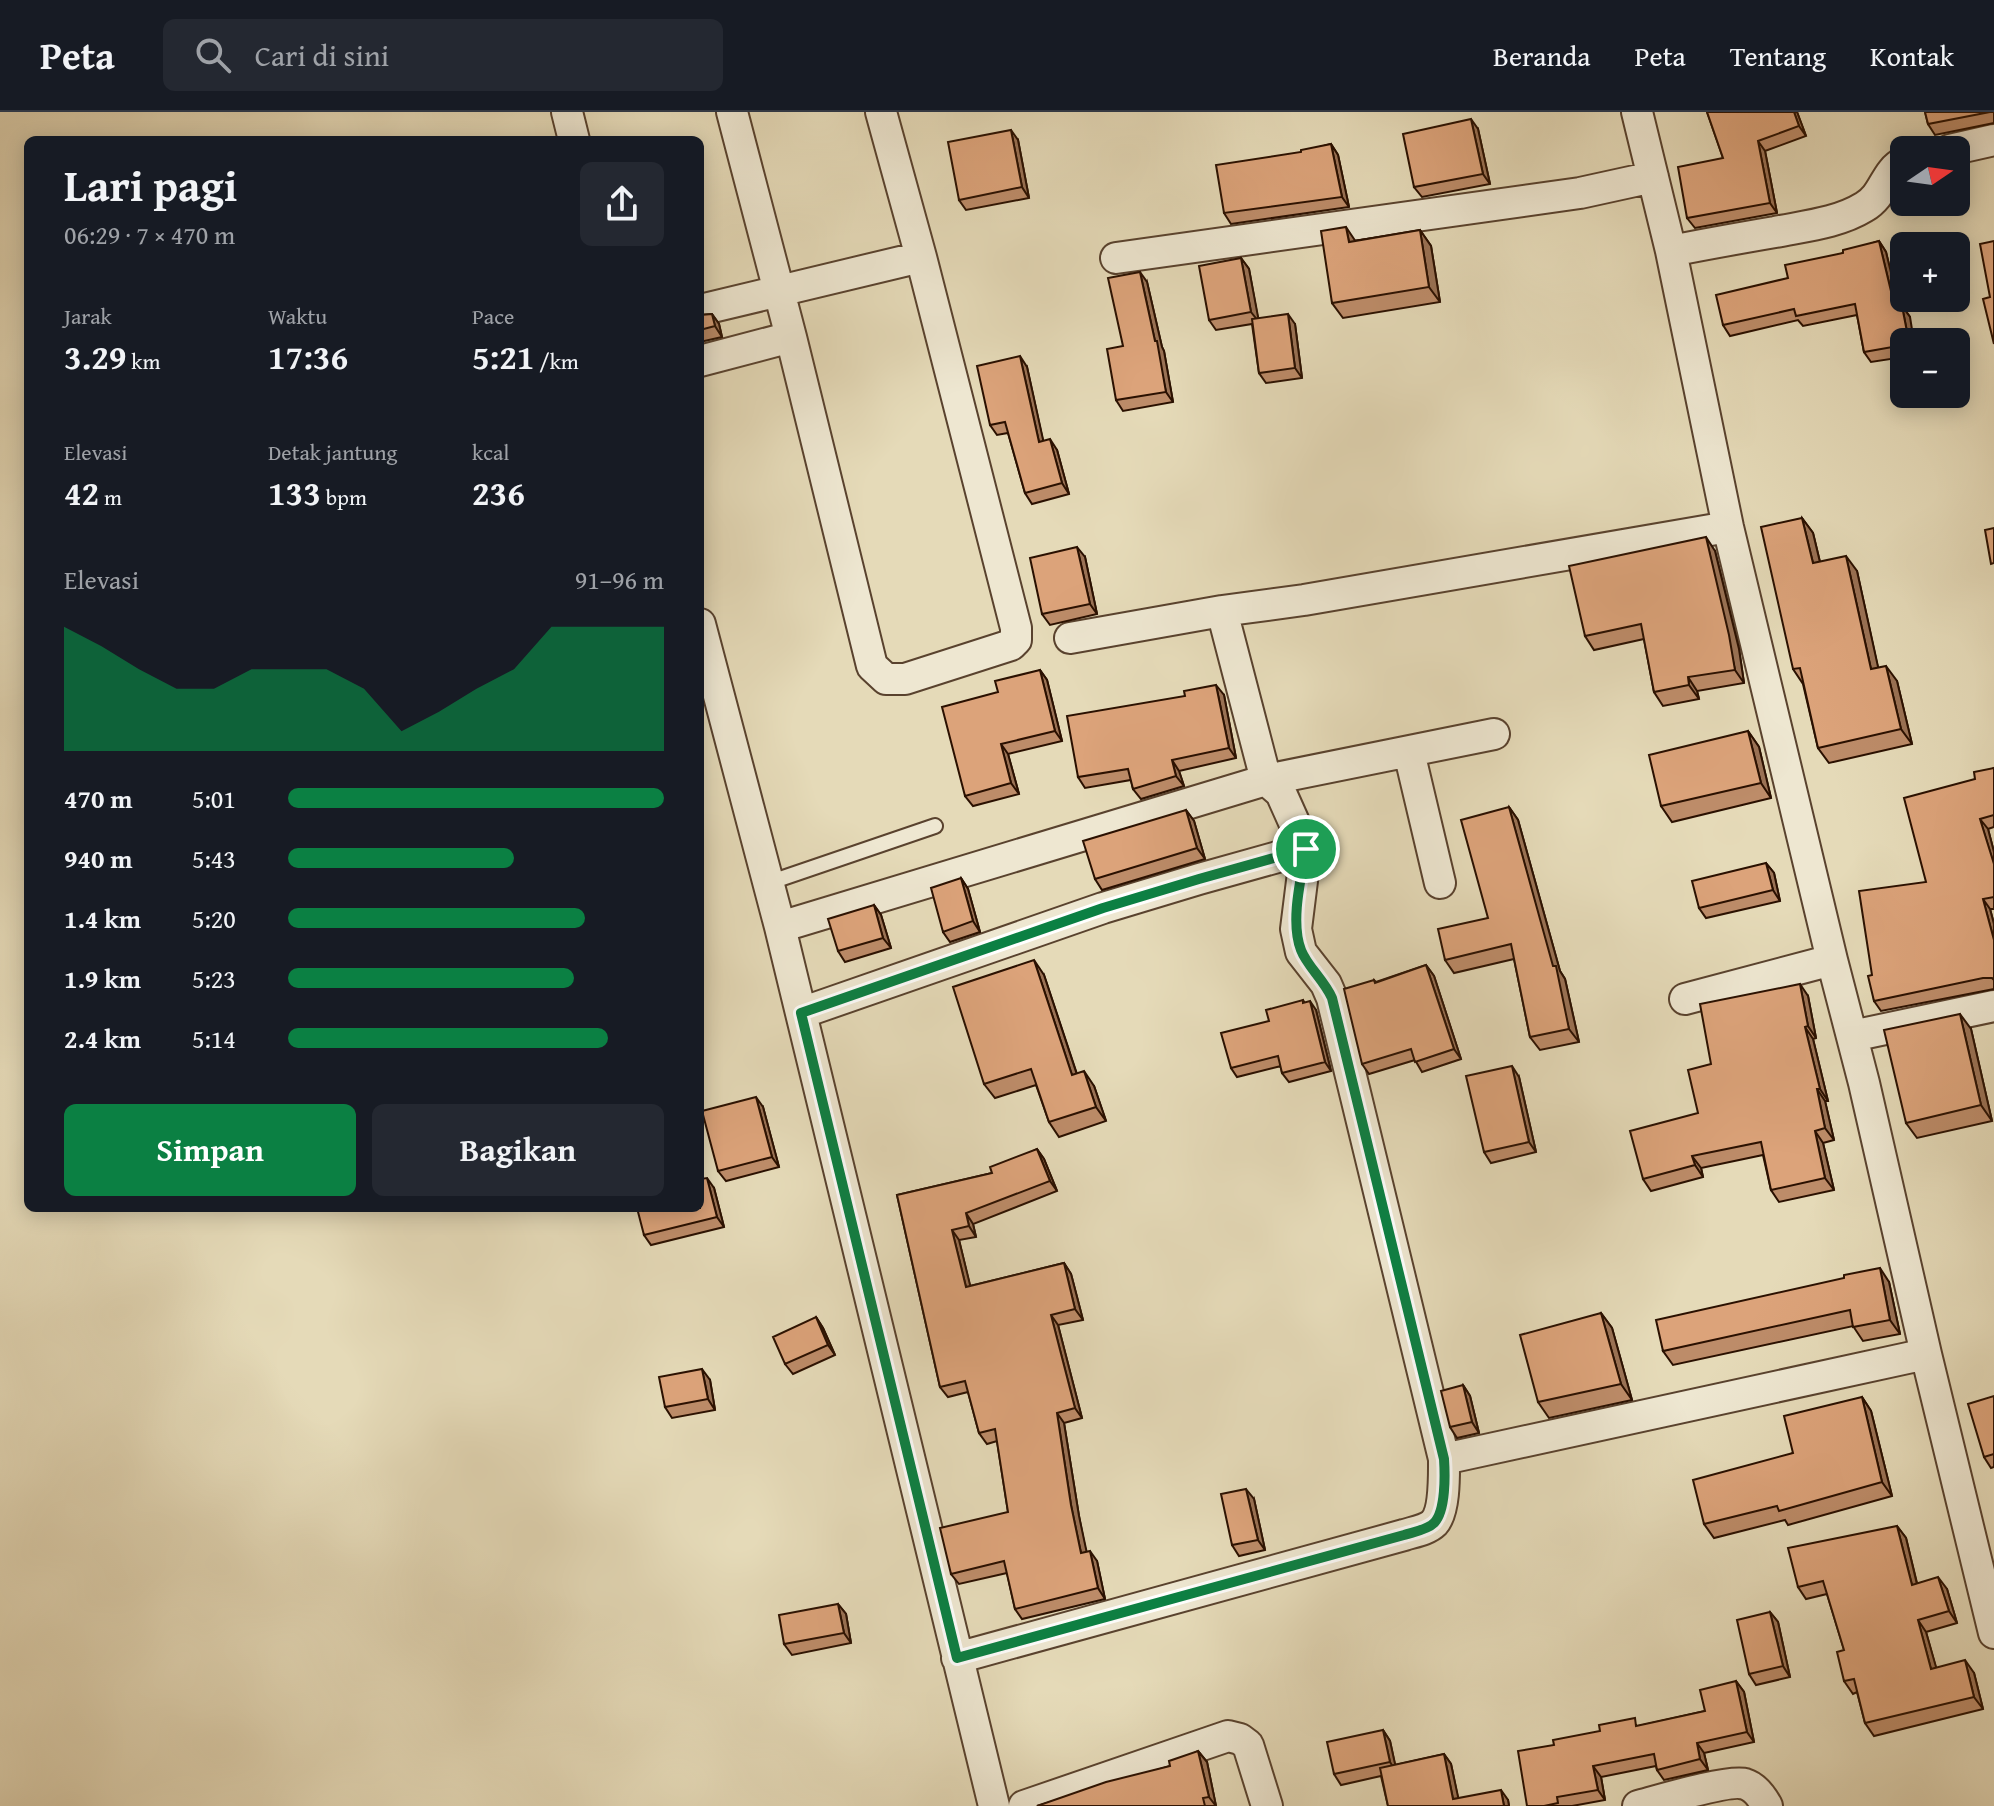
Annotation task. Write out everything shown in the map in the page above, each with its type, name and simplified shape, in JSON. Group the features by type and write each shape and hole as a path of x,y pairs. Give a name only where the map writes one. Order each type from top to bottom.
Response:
{"street":[{"path":"567,112 573,136"},
{"path":"732,112 872,666 886,679 905,679 1011,645 1016,640 1016,628 881,112"},
{"path":"1637,112 1671,251 1728,527 1994,1633"},
{"path":"1970,145 1994,140"},
{"path":"1671,251 1823,223 1856,212 1879,195 1890,175"},
{"path":"1116,258 1580,193 1653,177"},
{"path":"704,309 921,257"},
{"path":"704,360 791,337"},
{"path":"1070,638 1728,527"},
{"path":"957,1658 1426,1528 1434,1523 1439,1514 1445,1481 1444,1459 1332,998 1326,984 1301,952 1296,929 1306,849 1281,793 1266,780 1222,611"},
{"path":"704,639 780,927 994,1806"},
{"path":"780,927 1266,780 1494,734"},
{"path":"1409,752 1440,883"},
{"path":"801,1013 1103,908 1306,849"},
{"path":"1685,999 1832,960"},
{"path":"1852,1036 1994,1006"},
{"path":"1444,1459 1926,1354"},
{"path":"1024,1806 1228,1736 1248,1745 1267,1806"},
{"path":"1638,1806 1732,1782 1748,1785 1767,1806"}],"lane":[{"path":"768,883 935,826"}],"building":[{"path":"1707,112 1794,112 1799,126 1758,141 1770,203 1687,218 1678,167 1723,158"},
{"path":"1925,112 1990,112 1928,124"},
{"path":"1471,119 1483,174 1414,187 1403,134"},
{"path":"1011,130 1022,187 959,200 948,142"},
{"path":"1331,144 1342,197 1224,213 1216,165 1301,152"},
{"path":"1346,227 1349,242 1420,230 1429,287 1332,303 1321,231"},
{"path":"1879,241 1890,287 1890,312 1903,312 1906,328 1890,328 1890,347 1864,352 1855,304 1796,316 1794,309 1723,325 1716,295 1788,278 1785,265 1843,253 1843,250"},
{"path":"1994,241 1994,344 1983,299 1990,297 1980,244"},
{"path":"1241,258 1251,312 1209,320 1199,266"},
{"path":"1140,272 1166,392 1116,400 1107,349 1123,346 1108,278"},
{"path":"712,314 715,326 704,329 704,315"},
{"path":"1288,314 1295,368 1259,373 1252,319"},
{"path":"1020,356 1039,442 1050,439 1062,483 1025,493 1005,422 990,425 977,366"},
{"path":"1802,518 1813,563 1846,556 1871,669 1886,666 1901,729 1818,748 1800,668 1793,669 1761,527"},
{"path":"1994,528 1994,563 1991,564 1985,530"},
{"path":"1706,537 1735,670 1688,677 1689,685 1654,692 1641,624 1585,636 1569,566"},
{"path":"1077,547 1090,604 1042,614 1030,558"},
{"path":"1040,670 1055,731 1001,744 1011,783 965,796 942,707 998,692 995,681"},
{"path":"1216,685 1229,748 1172,760 1176,776 1133,789 1128,769 1078,777 1067,716 1185,696 1184,691"},
{"path":"1748,731 1761,783 1661,806 1649,755"},
{"path":"1994,768 1994,815 1980,819 1994,864 1994,897 1983,899 1994,940 1994,980 1983,978 1874,1001 1868,976 1872,975 1859,891 1926,882 1904,798 1975,779 1974,772"},
{"path":"1509,807 1553,966 1556,966 1569,1029 1530,1037 1511,944 1445,960 1438,929 1488,918 1461,820"},
{"path":"1186,810 1197,848 1095,879 1083,841"},
{"path":"1766,863 1773,890 1699,908 1692,881"},
{"path":"961,878 973,921 943,932 931,888"},
{"path":"874,905 883,938 838,951 828,919"},
{"path":"1034,960 1072,1075 1084,1071 1096,1107 1049,1122 1031,1069 984,1084 953,987"},
{"path":"1426,965 1454,1049 1415,1062 1411,1049 1362,1064 1344,989 1374,980 1375,983"},
{"path":"1800,984 1808,1026 1805,1027 1820,1089 1817,1089 1825,1128 1815,1131 1825,1178 1771,1190 1761,1142 1692,1156 1695,1165 1643,1179 1630,1131 1698,1113 1688,1070 1711,1064 1700,1004"},
{"path":"1303,1000 1303,1003 1310,1001 1325,1062 1282,1073 1278,1056 1231,1068 1221,1033 1269,1021 1266,1010"},
{"path":"1960,1014 1981,1105 1906,1123 1884,1030"},
{"path":"1512,1066 1529,1142 1484,1152 1466,1076"},
{"path":"756,1097 772,1157 718,1171 704,1110"},
{"path":"1037,1149 1050,1181 966,1213 969,1226 952,1230 966,1287 1064,1263 1075,1309 1051,1315 1075,1408 1057,1413 1081,1553 1090,1551 1098,1588 1015,1609 1004,1561 951,1574 940,1528 1008,1512 995,1429 979,1433 965,1381 940,1387 897,1195 992,1173 990,1167"},
{"path":"704,1178 707,1178 717,1217 644,1235 638,1212 704,1212"},
{"path":"1880,1268 1890,1320 1853,1327 1850,1310 1663,1351 1656,1320"},
{"path":"1601,1313 1621,1384 1538,1402 1520,1335"},
{"path":"816,1317 828,1345 785,1364 773,1337"},
{"path":"702,1369 708,1399 665,1407 659,1377"},
{"path":"1463,1385 1472,1422 1450,1427 1441,1391"},
{"path":"1994,1396 1994,1454 1984,1457 1968,1404"},
{"path":"1862,1397 1882,1482 1779,1511 1777,1506 1704,1524 1693,1480 1793,1453 1784,1416"},
{"path":"1246,1489 1258,1540 1232,1545 1221,1494"},
{"path":"1897,1526 1912,1585 1938,1577 1949,1611 1918,1620 1931,1669 1965,1660 1974,1697 1865,1723 1854,1679 1844,1681 1837,1652 1844,1650 1823,1581 1798,1587 1788,1548"},
{"path":"838,1604 844,1633 784,1644 779,1615"},
{"path":"1770,1612 1783,1666 1749,1674 1737,1620"},
{"path":"1736,1681 1747,1732 1697,1743 1700,1759 1657,1770 1654,1754 1593,1766 1598,1790 1557,1797 1558,1803 1527,1806 1518,1751 1554,1745 1553,1740 1600,1731 1599,1725 1635,1718 1636,1726 1705,1711 1700,1690"},
{"path":"1383,1730 1390,1762 1334,1774 1327,1742"},
{"path":"1198,1751 1209,1797 1203,1798 1205,1806 1037,1806 1106,1782 1170,1766 1169,1761"},
{"path":"1444,1754 1453,1799 1501,1790 1504,1806 1388,1806 1380,1768"}],"route":[{"path":"1306,849 1296,929 1301,952 1326,984 1332,998 1444,1459 1445,1481 1439,1514 1434,1523 1426,1528 1404,1535 957,1658 801,1013 1103,908 1306,849"}]}
